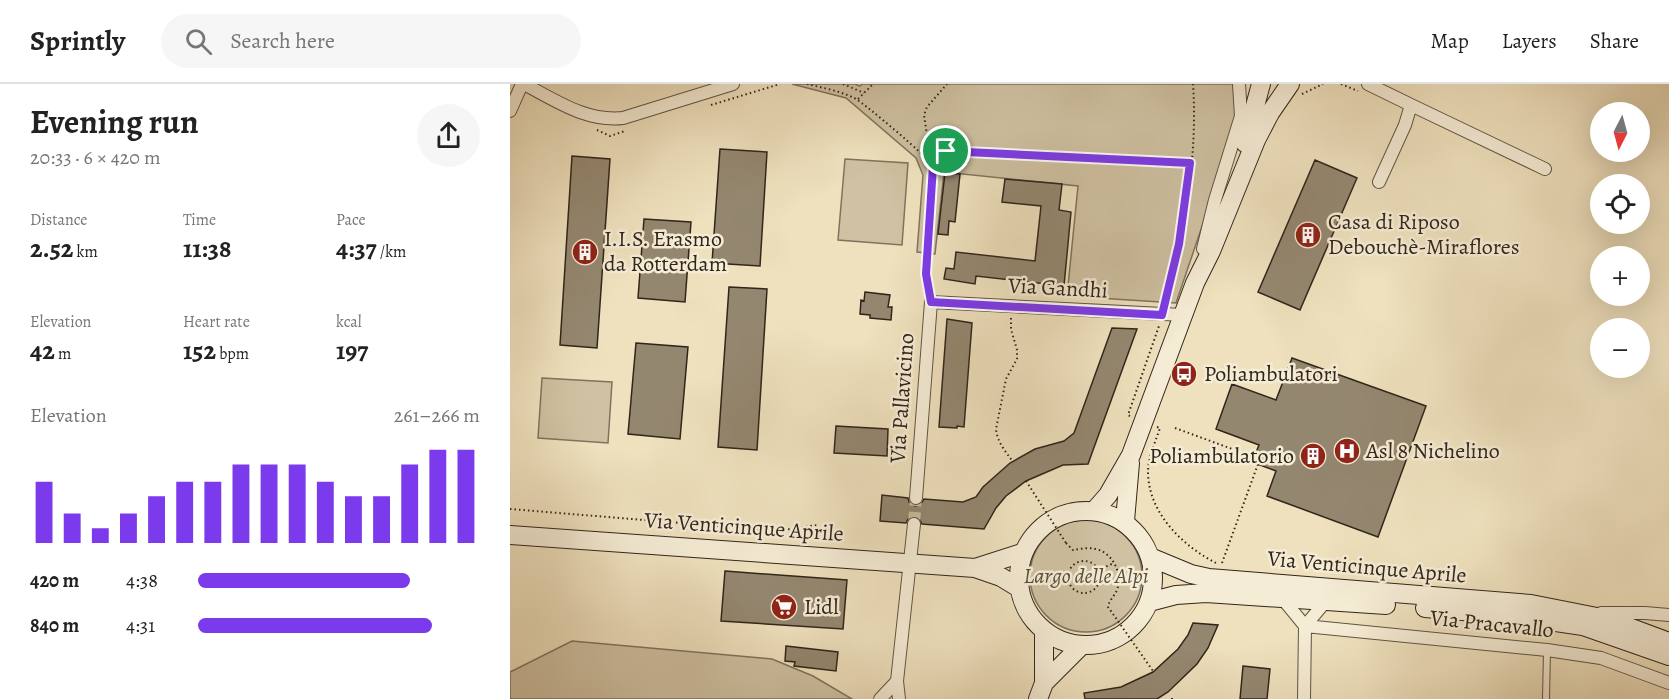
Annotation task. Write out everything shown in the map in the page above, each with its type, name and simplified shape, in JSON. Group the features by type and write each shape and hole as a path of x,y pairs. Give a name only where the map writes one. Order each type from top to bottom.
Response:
{"main road":[{"path":"1195,283 1203,249 1249,132 1262,84"},
{"path":"1094,511 1108,495 1131,455 1195,283 1211,251 1256,140 1270,113 1290,84"},
{"path":"1125,521 1131,455"},
{"path":"1094,511 1116,516 1125,521 1142,541 1150,557 1154,578 1149,602 1140,618 1124,634 1104,643 1082,645 1062,641 1044,631 1029,615 1019,588 1018,572 1023,553 1035,533 1052,519 1072,512 1094,511"},
{"name":"Via Venticinque Aprile","path":"510,535 975,568 1001,577 1019,588"},
{"name":"Via Venticinque Aprile","path":"975,568 1023,553"},
{"name":"Via Venticinque Aprile","path":"1150,557 1191,574 1209,578 1531,604 1583,614 1637,629 1669,642"},
{"name":"Via Venticinque Aprile","path":"1149,602 1189,593 1326,601 1538,618 1582,626 1669,656"},
{"path":"1041,691 1044,631"},
{"path":"1041,691 1082,645"}],"street":[{"path":"510,111 523,84 585,115 612,119 623,118 733,84"},
{"path":"1203,249 1215,200 1241,116 1239,84"},
{"path":"1365,88 1411,105 1545,169"},
{"path":"1379,182 1405,125 1411,105"},
{"name":"Via Gandhi","path":"931,302 1183,315"},
{"name":"Via Pallavicino","path":"916,498 931,302"},
{"path":"899,699 897,681 914,524"},
{"name":"Via Venticinque Aprile","path":"1282,598 1305,626 1326,601"},
{"name":"Via Venticinque Aprile","path":"1583,614 1669,615"},
{"path":"1304,699 1305,626"},
{"name":"Via Pracavallo","path":"1305,626 1547,650 1601,658 1669,683"},
{"path":"880,699 897,681"}],"lane":[{"path":"1546,699 1547,650"}],"path":[{"path":"807,84 858,100 931,162"},
{"path":"843,84 864,93"},
{"path":"858,100 873,84"},
{"path":"933,166 924,115 927,107 947,84"},
{"path":"1128,415 1162,315 1179,244 1194,132 1192,84"},
{"path":"1341,84 1365,88"},
{"path":"931,302 926,274 933,166 936,157 946,151 1190,163"},
{"path":"1012,306 1011,329 1017,359 1006,379 996,436 1013,462"},
{"path":"1160,428 1150,456 1148,474 1152,493 1161,515 1172,529 1202,556 1222,566 1258,465"},
{"path":"1175,428 1254,457"},
{"path":"1026,481 1066,543 1073,550 1090,548 1102,551 1114,563 1119,576 1118,589 1108,607 1153,671"},
{"path":"510,510 766,530 817,525"},
{"path":"1085,561 1093,564 1098,570 1100,578 1098,586 1091,592 1075,591 1069,585 1070,568 1077,563 1085,561"},
{"path":"1098,570 1114,563"}],"green space":[{"path":"792,84 855,84 860,86 862,84 1235,84 1237,113 1231,141 1176,303 1067,296 1078,186 944,172 935,254 917,252 923,175 916,158 846,98"},
{"path":"845,159 908,163 902,245 838,240"},
{"path":"542,378 612,382 608,443 538,438"},
{"name":"Largo delle Alpi","path":"1086,520 1107,525 1125,537 1137,555 1142,576 1137,597 1125,615 1107,627 1086,632 1065,627 1047,615 1035,597 1030,576 1035,555 1047,537 1065,525"},
{"path":"572,641 772,659 813,676 852,699 510,699 510,672"}],"building":[{"path":"720,149 767,152 760,266 712,263"},
{"name":"I.I.S. Erasmo da Rotterdam","path":"572,156 610,159 597,348 560,345"},
{"name":"Casa di Riposo Debouchè-Miraflores","path":"1315,160 1357,178 1300,310 1258,292"},
{"path":"945,173 960,174 955,222 949,221 948,235 938,234"},
{"path":"1005,179 1062,184 1059,210 1071,212 1064,286 976,276 975,284 944,279 946,268 954,269 956,252 1035,261 1041,206 1002,202"},
{"path":"644,219 691,222 685,302 638,298"},
{"path":"729,287 767,289 757,450 718,447"},
{"path":"865,292 890,295 888,307 892,307 891,320 870,318 870,315 860,314 861,300 864,301"},
{"path":"947,319 972,323 964,427 957,426 957,428 939,427"},
{"path":"1112,328 1137,329 1088,464 1063,465 1026,481 1006,496 984,529 922,524 919,518 914,516 906,523 880,521 882,495 908,498 909,502 915,506 920,505 924,499 963,502 976,497 983,487 1010,463 1035,449 1064,441 1074,433"},
{"path":"636,343 688,347 680,439 628,434"},
{"name":"Poliambulatorio","path":"1292,358 1426,406 1378,537 1267,496 1276,471 1252,462 1259,445 1216,429 1232,384 1276,400"},
{"path":"836,426 888,429 887,456 834,453"},
{"name":"Lidl","path":"725,571 847,580 843,629 721,621"},
{"path":"1193,623 1218,625 1208,648 1197,664 1168,692 1157,699 1085,699 1084,693 1121,687 1153,672 1178,649"},
{"path":"786,646 838,652 836,671 794,666 795,662 785,661"},
{"path":"1243,666 1270,669 1267,699 1240,699"}],"tunnel":[{"path":"914,524 916,498"}],"place":[{"name":"Casa di Riposo Debouchè-Miraflores","path":"1308,235"},
{"name":"I.I.S. Erasmo da Rotterdam","path":"585,252"},
{"name":"Poliambulatori","path":"1184,374"},
{"name":"Asl 8 Nichelino","path":"1347,451"},
{"name":"Poliambulatorio","path":"1313,456"},
{"name":"Lidl","path":"784,607"}],"route":[{"path":"946,151 1190,163 1179,244 1162,315 931,302 926,274 933,166 936,157 946,151"}]}
